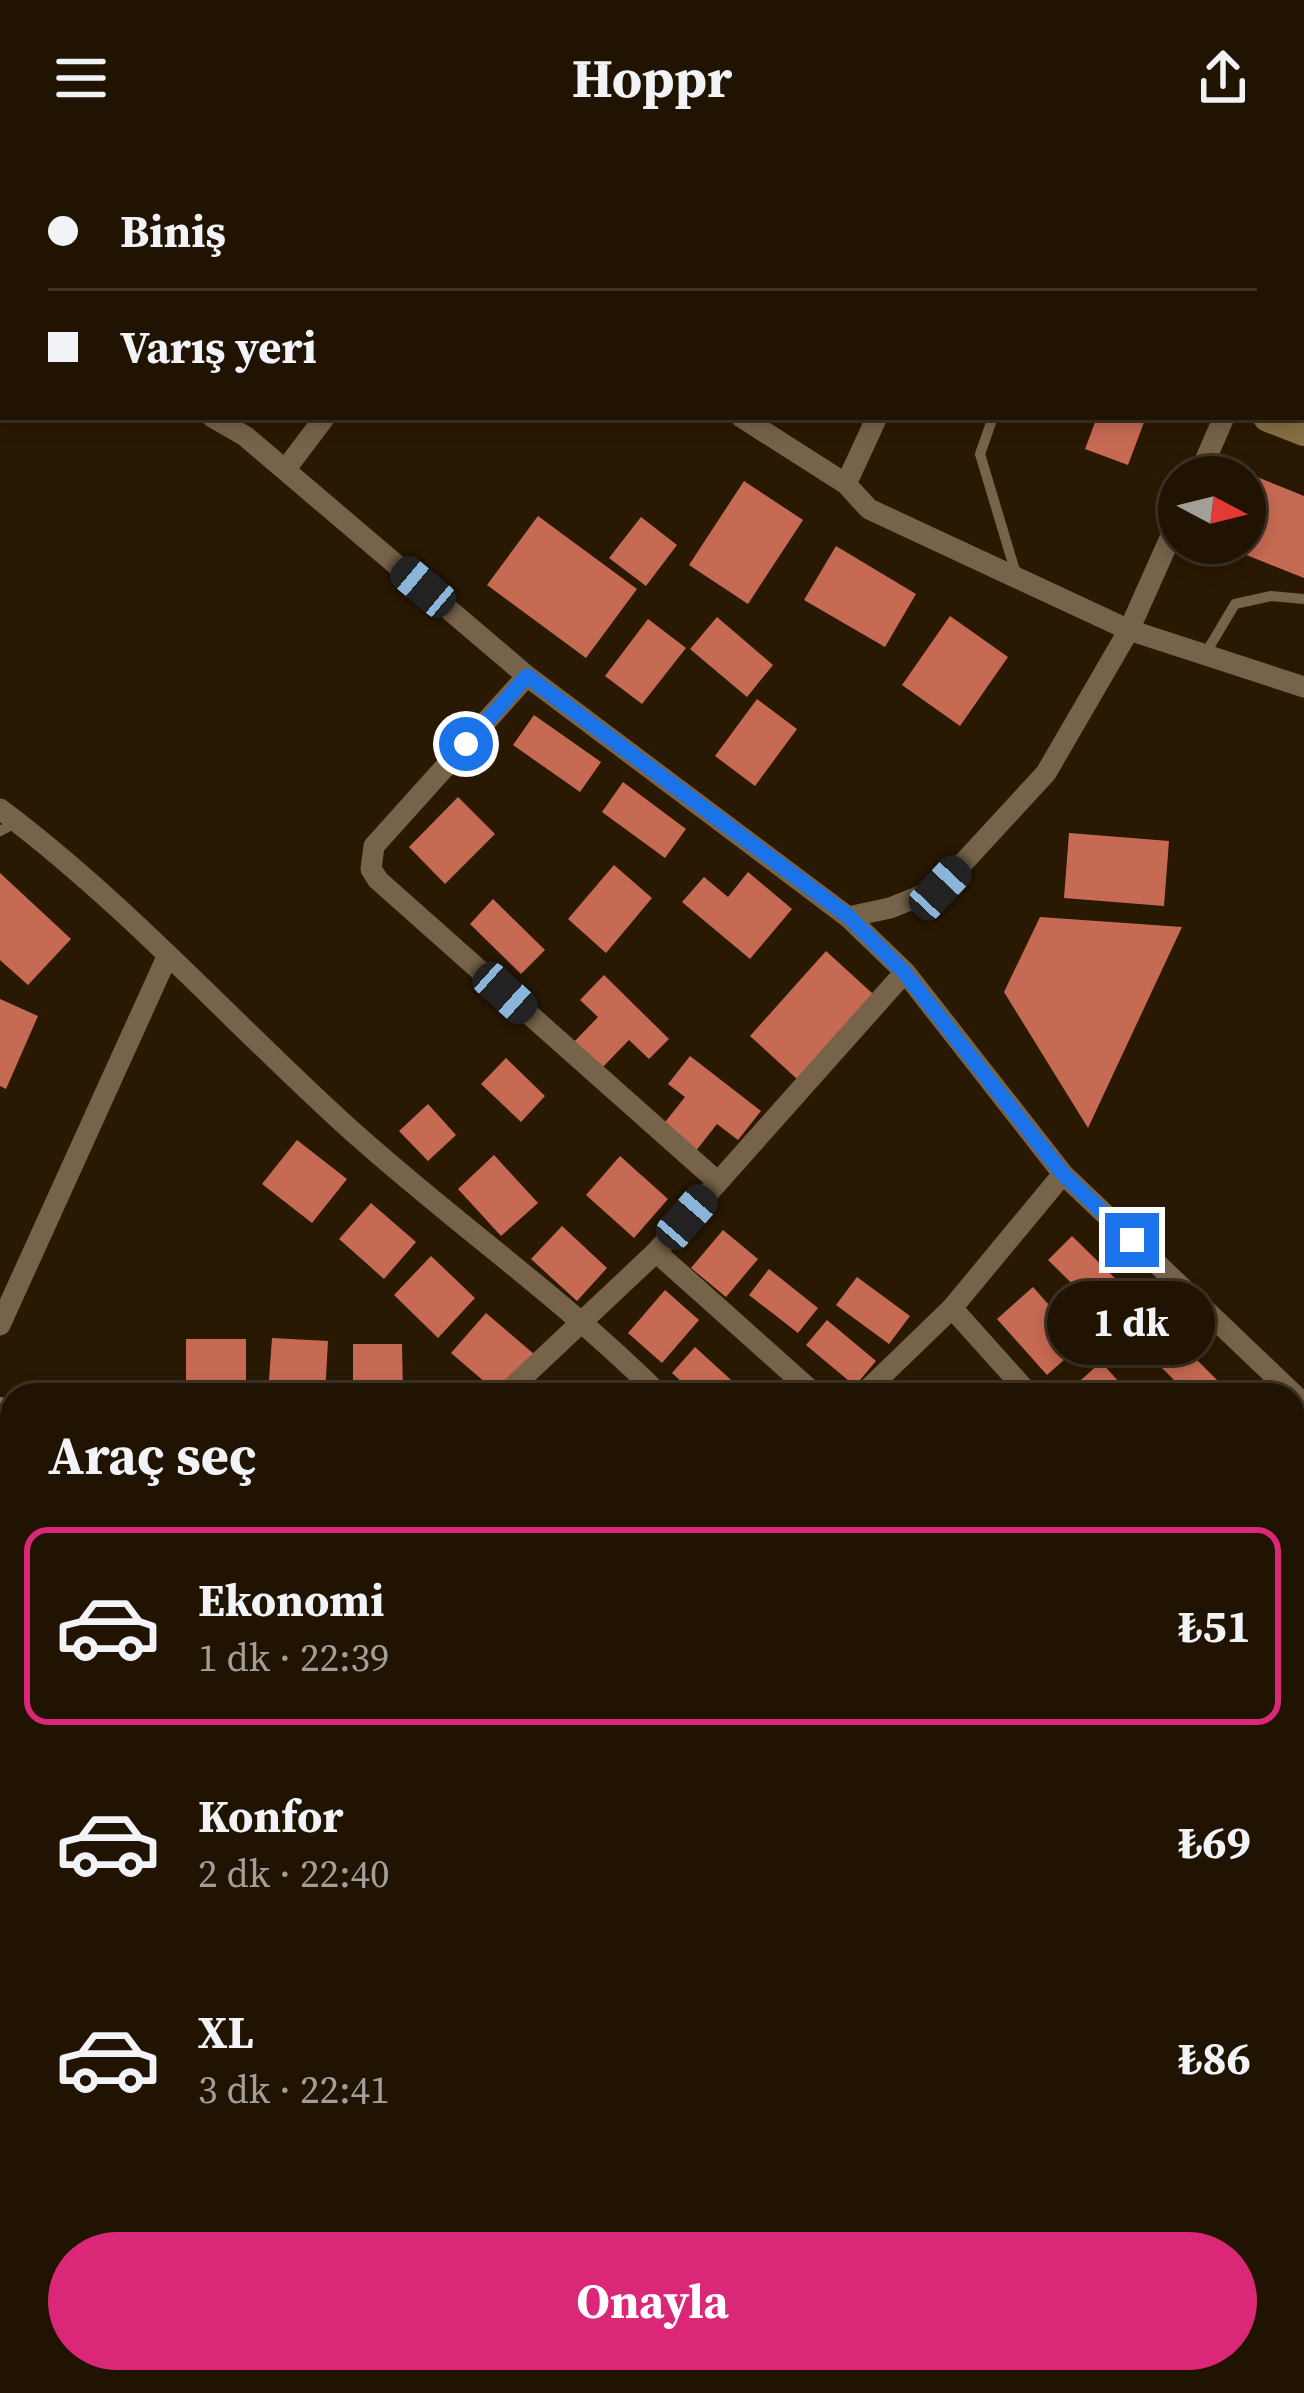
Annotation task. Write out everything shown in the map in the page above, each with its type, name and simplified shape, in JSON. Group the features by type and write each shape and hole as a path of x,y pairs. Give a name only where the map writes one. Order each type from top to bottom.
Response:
{"main road":[{"path":"1276,420 1304,431"}],"street":[{"path":"217,420 245,436 527,676 848,916 904,972 1063,1174 1282,1383"},
{"path":"284,470 323,420"},
{"path":"746,420 846,484 868,509 1129,630 1304,687"},
{"path":"846,484 876,420"},
{"path":"1207,456 1224,420"},
{"path":"848,916 890,908 940,888 1046,773 1129,630 1158,564"},
{"path":"527,676 374,846 371,869 718,1182"},
{"path":"6,821 82,873 346,1126 582,1322 647,1383"},
{"path":"0,1325 167,958"},
{"path":"517,1383 656,1252 904,972"},
{"path":"874,1383 952,1308 1063,1174"},
{"path":"656,1252 803,1383"},
{"path":"952,1308 1019,1383"}],"lane":[{"path":"992,420 980,454 1017,578"},
{"path":"1204,656 1235,604 1271,596 1304,599"}],"building":[{"path":"1096,420 1145,420 1128,465 1085,449"},
{"path":"744,481 803,520 748,604 689,565"},
{"path":"1266,481 1304,496 1304,578 1266,563"},
{"path":"538,516 637,589 586,658 487,585"},
{"path":"641,517 677,545 646,586 609,558"},
{"path":"836,546 916,594 885,647 804,600"},
{"path":"950,616 1008,657 960,726 902,685"},
{"path":"717,617 773,665 747,697 690,649"},
{"path":"648,619 686,648 642,704 605,676"},
{"path":"757,699 797,729 755,786 715,756"},
{"path":"534,715 601,762 580,792 513,745"},
{"path":"623,782 686,829 665,858 602,812"},
{"path":"458,797 495,834 445,884 409,847"},
{"path":"1069,833 1169,841 1164,906 1064,898"},
{"path":"614,865 652,898 606,953 568,919"},
{"path":"748,872 792,909 750,959 682,902 704,877 728,897"},
{"path":"0,873 71,939 28,985 0,960"},
{"path":"493,899 545,950 521,974 470,924"},
{"path":"1040,917 1182,927 1088,1128 1004,992"},
{"path":"826,951 873,994 797,1079 750,1036"},
{"path":"604,975 669,1039 649,1059 629,1040 599,1071 572,1044 598,1017 580,1000"},
{"path":"0,999 38,1016 6,1089 0,1086"},
{"path":"690,1056 761,1111 738,1140 717,1124 695,1152 662,1126 685,1097 668,1084"},
{"path":"506,1058 545,1096 521,1122 481,1084"},
{"path":"428,1104 456,1135 428,1161 399,1131"},
{"path":"297,1140 347,1179 312,1223 262,1184"},
{"path":"494,1155 538,1203 501,1236 458,1189"},
{"path":"620,1156 668,1199 634,1238 586,1195"},
{"path":"371,1203 416,1242 384,1279 339,1239"},
{"path":"562,1226 607,1268 577,1301 531,1259"},
{"path":"723,1230 758,1259 726,1297 691,1268"},
{"path":"1072,1236 1123,1286 1100,1311 1048,1260"},
{"path":"431,1256 475,1298 438,1338 394,1295"},
{"path":"769,1269 818,1308 798,1333 749,1295"},
{"path":"857,1277 910,1316 889,1344 836,1305"},
{"path":"1033,1287 1083,1343 1047,1375 997,1319"},
{"path":"665,1290 699,1320 662,1363 628,1333"},
{"path":"486,1313 535,1355 510,1383 486,1383 451,1353"},
{"path":"827,1320 876,1361 858,1383 851,1383 806,1345"},
{"path":"272,1338 328,1341 326,1383 269,1383"},
{"path":"186,1339 246,1339 246,1383 186,1383"},
{"path":"1180,1343 1220,1383 1177,1383 1159,1365"},
{"path":"353,1344 402,1344 403,1383 353,1383"},
{"path":"695,1347 734,1383 683,1383 672,1373"},
{"path":"1101,1362 1120,1383 1078,1383"}],"route":[{"path":"466,744 527,676 816,890 904,972 1063,1174 1132,1240"}]}
